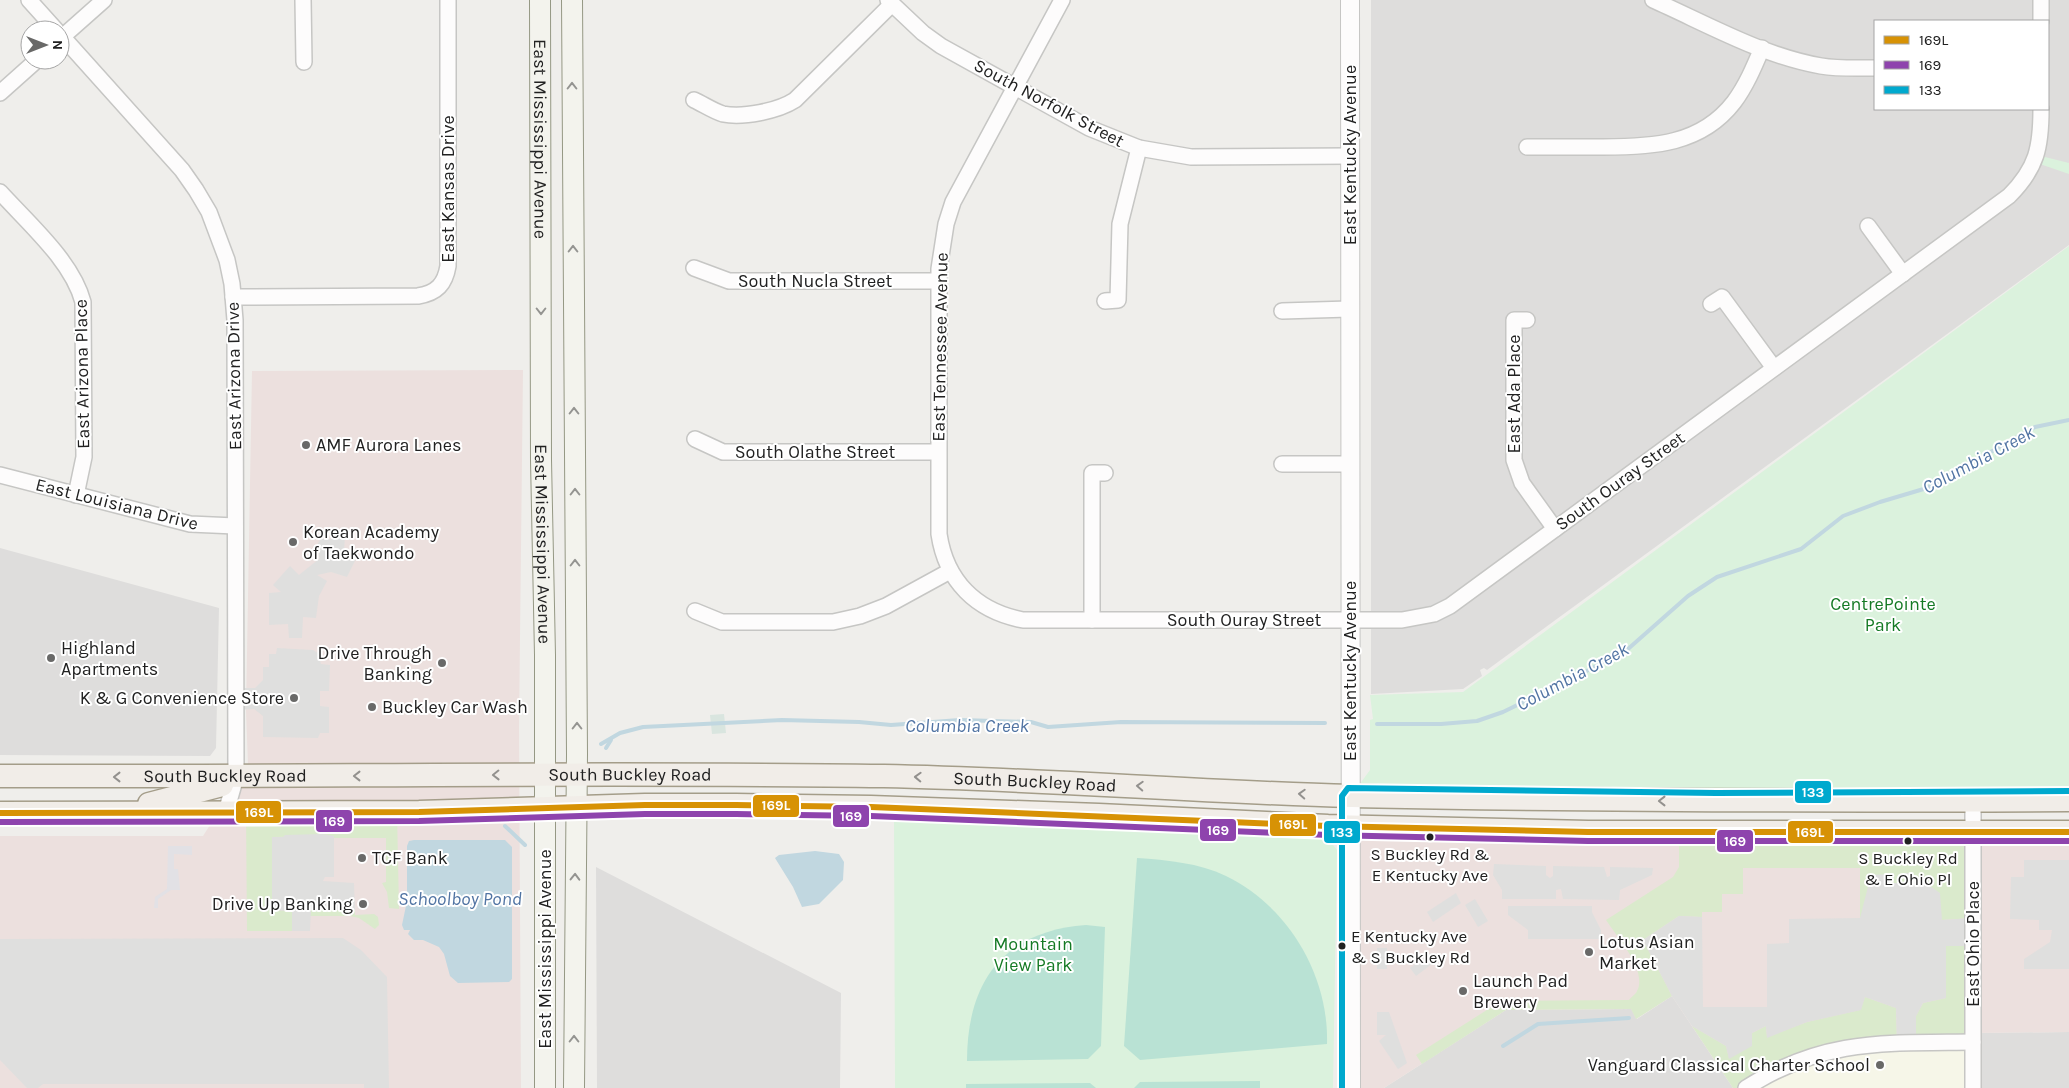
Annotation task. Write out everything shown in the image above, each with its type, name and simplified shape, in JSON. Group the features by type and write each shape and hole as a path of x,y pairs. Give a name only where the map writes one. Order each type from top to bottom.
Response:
{"main road":[{"name":"East Mississippi Avenue","path":"540,0 541,460 545,654 545,1088"},
{"name":"East Mississippi Avenue","path":"572,0 577,774 574,1088"},
{"name":"South Buckley Road","path":"0,776 236,777 545,774 883,776 1351,796 1716,802 2069,800"},
{"path":"115,812 228,783 236,777"},
{"name":"South Buckley Road","path":"0,813 419,812 576,807 871,807 1084,814 1350,827 1597,832 2069,832"}],"street":[{"name":"East Arizona Drive","path":"29,0 47,20"},
{"path":"70,27 104,0"},
{"path":"303,0 304,62"},
{"name":"East Kansas Drive","path":"234,297 418,296 432,293 440,288 446,279 448,266 448,0"},
{"name":"East Tennessee Avenue","path":"950,571 941,548 939,534 938,281 941,247 953,202 1062,0"},
{"name":"East Kentucky Avenue","path":"1350,0 1351,1088"},
{"path":"1653,0 1762,48 1798,61 1822,66 1874,68"},
{"path":"2042,0 2042,20"},
{"path":"694,100 723,114 770,112 785,107 795,100 890,2"},
{"name":"South Norfolk Street","path":"890,2 941,46 1089,128 1138,148 1192,157 1349,156"},
{"name":"East Arizona Drive","path":"70,46 182,170 196,190 219,236 227,260 234,297 236,812"},
{"path":"1527,147 1654,146 1690,136 1714,122 1734,103 1744,88 1762,48"},
{"path":"0,93 26,70"},
{"name":"South Ouray Street","path":"950,571 966,593 981,605 1008,617 1023,620 1402,620 1434,614 1450,606 2009,196 2022,182 2037,155 2041,136 2041,110"},
{"path":"1105,301 1118,300 1120,224 1138,148"},
{"name":"East Arizona Place","path":"0,192 65,265 79,288 83,302 84,457 76,495"},
{"path":"1868,226 1903,274"},
{"name":"South Nucla Street","path":"694,268 729,281 938,281"},
{"path":"1711,304 1722,297 1774,368"},
{"path":"1282,311 1349,309"},
{"name":"East Ada Place","path":"1527,320 1514,320 1514,460 1522,483 1555,529"},
{"name":"South Olathe Street","path":"695,439 723,452 938,452"},
{"path":"1282,464 1349,464"},
{"path":"1092,620 1092,473 1105,473"},
{"name":"East Louisiana Drive","path":"0,475 190,524 235,526"},
{"path":"695,611 722,622 833,622 860,616 886,606 950,571"},
{"name":"East Ohio Place","path":"1973,1088 1974,800"},
{"path":"1746,1088 1799,1059 1845,1046 1886,1043 1973,1042"}],"shaded area":[{"path":"1371,0 2069,0 2069,245 1487,670 1484,668 1480,670 1482,676 1463,689 1371,694"},
{"path":"523,370 519,728 521,1088 0,1088 0,836 203,836 248,765 246,710 252,371"},
{"path":"336,533 345,533 344,554 356,559 347,577 331,572 317,575 327,581 319,596 316,618 303,617 302,638 289,638 288,624 269,625 269,593 281,592 273,585 290,566 299,575 319,559 318,543 321,539 335,539"},
{"name":"Highland Apartments","path":"0,548 219,608 216,748 210,756 0,755"},
{"path":"277,648 313,650 318,653 321,664 330,665 329,691 320,691 320,706 329,707 329,733 320,733 318,738 263,737 263,716 254,709 236,710 235,688 255,688 263,680 263,667 269,667 269,654 276,654"},
{"path":"724,714 726,733 712,734 710,715"},
{"path":"1350,827 2069,832 2069,1032 1974,1033 1733,1088 1672,996 1636,1019 1631,1009 1506,1010 1384,1088 1351,1088"},
{"path":"322,834 334,836 334,877 325,877 323,881 354,883 355,910 311,910 310,931 292,931 292,911 272,910 272,837"},
{"path":"168,846 192,846 192,855 174,854 174,869 178,869 180,890 171,890 158,899 158,908 154,908 155,897 167,889"},
{"path":"2024,860 2069,860 2069,969 2024,969 2024,959 2050,942 2052,930 2039,930 2039,920 2010,919 2011,877 2024,877"},
{"path":"1494,864 1546,866 1546,875 1550,878 1553,876 1553,866 1604,867 1607,877 1610,876 1610,867 1653,868 1652,875 1620,890 1619,900 1563,899 1561,889 1556,890 1556,899 1502,899 1502,890 1493,875"},
{"path":"596,867 841,993 840,1088 597,1088"},
{"path":"1905,873 1911,873 1940,893 1942,920 1973,918 1972,946 1946,946 1946,998 1923,1003 1916,1016 1916,1042 1897,1042 1896,1008 1865,997 1861,1010 1807,1022 1767,1038 1766,1026 1752,1033 1752,1046 1729,1059 1726,1046 1692,1026 1672,996 1643,940 1679,916 1702,917 1703,1007 1767,1007 1767,944 1789,943 1789,919 1860,918 1871,875 1890,874 1891,883 1905,883"},
{"path":"1456,893 1461,903 1433,922 1427,912"},
{"path":"1475,899 1488,921 1478,927 1465,905"},
{"path":"1508,906 1592,906 1592,912 1601,930 1601,939 1528,939 1528,930 1508,915"},
{"path":"343,938 361,950 387,977 389,1088 364,1088 364,1084 43,1084 38,1088 27,1088 0,1060 0,939"},
{"path":"1377,948 1387,948 1387,969 1377,969"},
{"path":"1431,953 1436,961 1416,976 1410,968"},
{"path":"1672,996 1733,1088 1384,1088 1506,1010 1632,1009 1637,1019"},
{"path":"1377,1012 1389,1012 1407,1063 1398,1069 1379,1041 1386,1035 1377,1035"},
{"path":"2069,1032 2069,1088 1973,1088 1973,1033"},
{"name":"Vanguard Classical Charter School","path":"1973,1042 1973,1088 1746,1088 1799,1059"}],"green space":[{"path":"2037,155 2069,163 2069,174 2034,162"},
{"name":"CentrePointe Park","path":"2069,246 2069,800 1351,796 1370,770 1370,720 1373,719 1370,695 1463,692"},
{"path":"246,812 397,812 399,909 389,908 387,892 382,883 386,882 386,838 334,838 334,836 273,837 272,910 292,911 292,931 247,931"},
{"name":"Mountain View Park","path":"894,819 1015,820 1326,836 1337,850 1333,1088 895,1088"},
{"path":"1973,832 1973,918 1941,920 1905,883 1890,883 1860,918 1860,868 1743,868 1743,894 1722,894 1722,912 1702,912 1702,917 1679,916 1643,940 1672,996 1636,1019 1631,1009 1506,1010 1422,1064 1416,1055 1501,1001 1629,1000 1637,991 1639,983 1638,974 1630,954 1606,920 1673,877 1679,867 1679,833"},
{"path":"1137,858 1183,863 1205,868 1226,876 1248,889 1268,905 1286,924 1312,968 1321,993 1326,1018 1327,1044 1140,1060 1124,1046"},
{"path":"311,910 355,910 355,915 374,914 378,917 379,925 375,929 359,918 350,916 310,916"},
{"path":"1086,925 1105,927 1101,1046 1088,1059 967,1061 969,1032 974,1007 983,984 996,965 1012,950 1033,938 1057,929"},
{"path":"1946,946 1972,946 1973,1042 1916,1042 1916,1016 1923,1003 1946,998"},
{"path":"1865,997 1896,1008 1897,1042 1854,1045 1746,1088 1733,1088 1692,1026 1726,1046 1729,1058 1752,1033 1766,1026 1767,1037 1807,1022 1860,1010"},
{"path":"1260,1081 1260,1088 1134,1088 1140,1082"},
{"path":"1090,1083 1096,1088 966,1088 966,1084"}],"water":[{"name":"Schoolboy Pond","path":"505,840 512,847 512,979 509,982 458,983 450,976 444,954 439,947 423,940 414,940 408,934 410,930 404,930 402,925 407,901 407,846 409,841"},
{"path":"815,851 839,854 844,862 843,880 819,904 802,907 793,887 775,858 779,855"}],"waterway":[{"name":"Columbia Creek","path":"1377,724 1441,724 1477,721 1503,712 1628,649 1688,596 1717,577 1801,549 1843,516 1880,502 1927,488 2035,427 2069,420"},
{"name":"Columbia Creek","path":"601,744 620,733 643,727 782,720 859,722 891,725 960,720 1031,722 1048,727 1121,722 1325,723"},
{"path":"606,748 611,740"},
{"name":"Columbia Creek","path":"505,826 525,845"},
{"path":"1503,1046 1538,1024 1629,1018"}],"transit line":[{"name":"133","path":"1342,1088 1342,796 1348,788 1716,793 2069,791"},
{"name":"169L","path":"0,813 419,812 645,805 736,805 871,807 1328,826 1588,832 2069,832"},
{"name":"169","path":"0,822 419,821 645,814 736,814 871,816 1328,835 1588,841 2069,841"}],"place":[{"name":"AMF Aurora Lanes","path":"306,445"},
{"name":"Korean Academy of Taekwondo","path":"293,542"},
{"name":"Highland Apartments","path":"51,658"},
{"name":"Drive Through Banking","path":"442,663"},
{"name":"K & G Convenience Store","path":"294,698"},
{"name":"Buckley Car Wash","path":"372,707"},
{"name":"S Buckley Rd & E Kentucky Ave","path":"1430,837"},
{"name":"S Buckley Rd & E Ohio Pl","path":"1908,841"},
{"name":"TCF Bank","path":"362,858"},
{"name":"Drive Up Banking","path":"363,904"},
{"name":"E Kentucky Ave & S Buckley Rd","path":"1342,946"},
{"name":"Lotus Asian Market","path":"1589,952"},
{"name":"Launch Pad Brewery","path":"1463,991"},
{"name":"Vanguard Classical Charter School","path":"1880,1065"}]}
